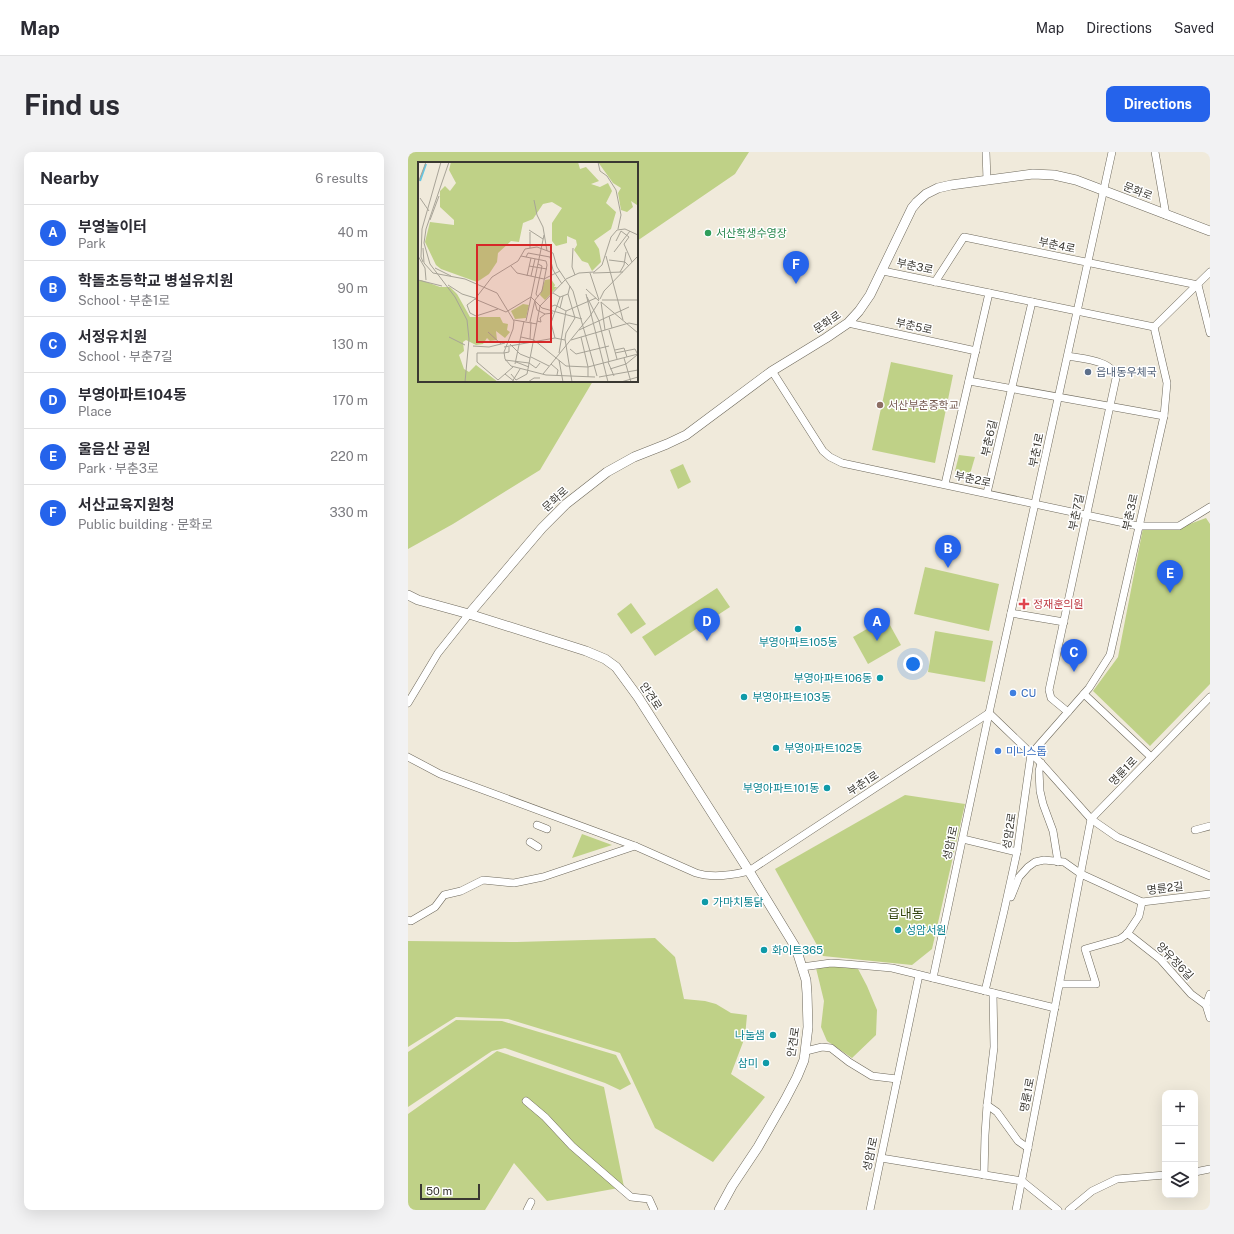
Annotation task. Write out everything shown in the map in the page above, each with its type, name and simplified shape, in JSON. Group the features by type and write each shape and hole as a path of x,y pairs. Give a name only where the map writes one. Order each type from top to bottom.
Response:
{"street":[{"path":"986,152 986,180"},
{"name":"부춘1로","path":"749,871 989,713 1112,152"},
{"path":"1155,152 1166,214"},
{"name":"문화로","path":"469,614 542,528 566,504 590,485 624,461 686,435 772,371 848,323 864,304 883,271 889,254 912,208 920,199 930,192 943,187 986,180 1048,174 1076,180 1210,231"},
{"name":"부춘4로","path":"935,282 963,237 1198,285"},
{"name":"부춘3로","path":"883,271 1154,327 1167,383 1164,416 1110,655 1084,694 1031,754"},
{"path":"1154,327 1210,272"},
{"path":"1198,285 1210,333"},
{"path":"944,484 989,293"},
{"name":"부춘6길","path":"987,493 1032,302"},
{"name":"부춘5로","path":"848,323 976,352"},
{"name":"부춘7길","path":"1068,356 1106,364 1114,370 1116,378 1049,692 1051,698 1068,712"},
{"name":"부춘2로","path":"772,371 821,448 830,457 851,465 1138,526 1179,526 1210,507"},
{"path":"969,381 1164,416"},
{"name":"안견로","path":"408,595 418,600 469,614 586,651 605,659 616,667 638,697 791,938 798,953 806,980 808,1006 806,1051 799,1072 785,1100 758,1147 732,1186 719,1210"},
{"path":"1011,612 1064,622"},
{"path":"408,703 438,652 469,614"},
{"path":"1084,694 1151,758"},
{"name":"명륜1로","path":"1016,1210 1091,819 1210,697"},
{"path":"989,713 1041,763 1091,819"},
{"name":"성암1로","path":"933,978 989,713"},
{"name":"성암2로","path":"985,991 1017,852 1031,754"},
{"path":"408,757 440,774 635,846 700,874 721,875 749,871"},
{"path":"1041,763 1039,771 1040,791 1053,831 1058,862 1064,862 1081,874"},
{"name":"명륜2길","path":"1091,819 1117,837 1210,876"},
{"path":"537,825 547,829"},
{"path":"1195,830 1210,826"},
{"path":"963,839 1017,852"},
{"path":"530,842 538,847"},
{"path":"408,920 411,921 435,907 444,895 461,891 483,880 514,883 543,877 635,846"},
{"name":"성암2로","path":"1004,911 1019,877 1028,867 1035,862 1044,860 1058,862"},
{"name":"명륜2길","path":"1081,874 1142,902 1210,894"},
{"path":"1060,984 1096,984 1085,949 1120,939 1128,933 1139,916 1142,902"},
{"name":"양유정6길","path":"1128,933 1160,959 1192,994 1206,1006"},
{"path":"802,966 846,964 892,968 1055,1008"},
{"name":"성암1로","path":"870,1210 919,975"},
{"path":"984,1175 984,1135 994,1046 993,993"},
{"path":"1210,994 1206,1006 1210,1018"},
{"path":"806,1051 822,1047 831,1048 849,1062 872,1076 897,1079"},
{"path":"526,1101 545,1117 572,1146 631,1197 649,1199 654,1210"},
{"path":"987,1105 997,1112 1018,1141 1028,1148"},
{"path":"880,1158 1022,1181 1058,1210"},
{"path":"1198,1171 1210,1169"},
{"path":"1069,1210 1092,1191 1117,1179 1162,1174"},
{"path":"527,1210 531,1202"}],"green space":[{"path":"408,152 749,152 735,174 638,240 638,162 418,162 418,382 592,382 540,470 453,524 408,549"},
{"path":"891,362 953,375 935,463 872,450"},
{"path":"959,455 975,457 970,474 955,471"},
{"path":"683,464 691,482 678,489 670,470"},
{"path":"1206,518 1210,524 1210,684 1150,746 1093,691 1118,657 1143,528 1176,529"},
{"path":"925,567 999,584 989,631 914,614"},
{"path":"717,588 730,607 655,656 642,637"},
{"path":"631,603 646,624 631,634 617,614"},
{"path":"886,618 901,645 868,664 853,637"},
{"path":"935,631 993,641 985,682 928,672"},
{"path":"905,795 965,804 932,949 912,965 823,956 775,869"},
{"path":"582,834 612,845 572,858"},
{"path":"655,938 675,957 684,999 705,1001 716,1004 731,1013 747,1015 745,1037 731,1074 765,1097 713,1162 655,1128 620,1053 508,1019 456,1017 408,1047 408,941 517,942"},
{"path":"815,964 857,967 877,1010 876,1035 852,1058 827,1041 821,1027 824,1001"},
{"path":"456,1020 502,1021 616,1055 631,1084 620,1090 605,1083 505,1048 492,1051 408,1107 408,1052"},
{"path":"497,1051 604,1087 624,1187 547,1201 514,1163 485,1210 408,1210 408,1114"}],"place":[{"name":"서산학생수영장","path":"708,233"},
{"name":"서산교육지원청","path":"796,284"},
{"name":"읍내동우체국","path":"1088,372"},
{"name":"서산부춘중학교","path":"880,405"},
{"name":"학돌초등학교 병설유치원","path":"948,568"},
{"name":"울음산 공원","path":"1170,593"},
{"name":"정재훈의원","path":"1024,604"},
{"name":"부영아파트105동","path":"798,629"},
{"name":"부영아파트104동","path":"707,641"},
{"name":"부영놀이터","path":"877,641"},
{"name":"서정유치원","path":"1074,672"},
{"name":"부영아파트106동","path":"880,678"},
{"name":"CU","path":"1013,693"},
{"name":"부영아파트103동","path":"744,697"},
{"name":"부영아파트102동","path":"776,748"},
{"name":"미니스톱","path":"998,751"},
{"name":"부영아파트101동","path":"827,788"},
{"name":"가마치통닭","path":"705,902"},
{"name":"성암서원","path":"898,930"},
{"name":"화이트365","path":"764,950"},
{"name":"나눌샘","path":"773,1035"},
{"name":"삼미","path":"766,1063"}],"district":[{"name":"읍내동","path":"906,913"}]}
